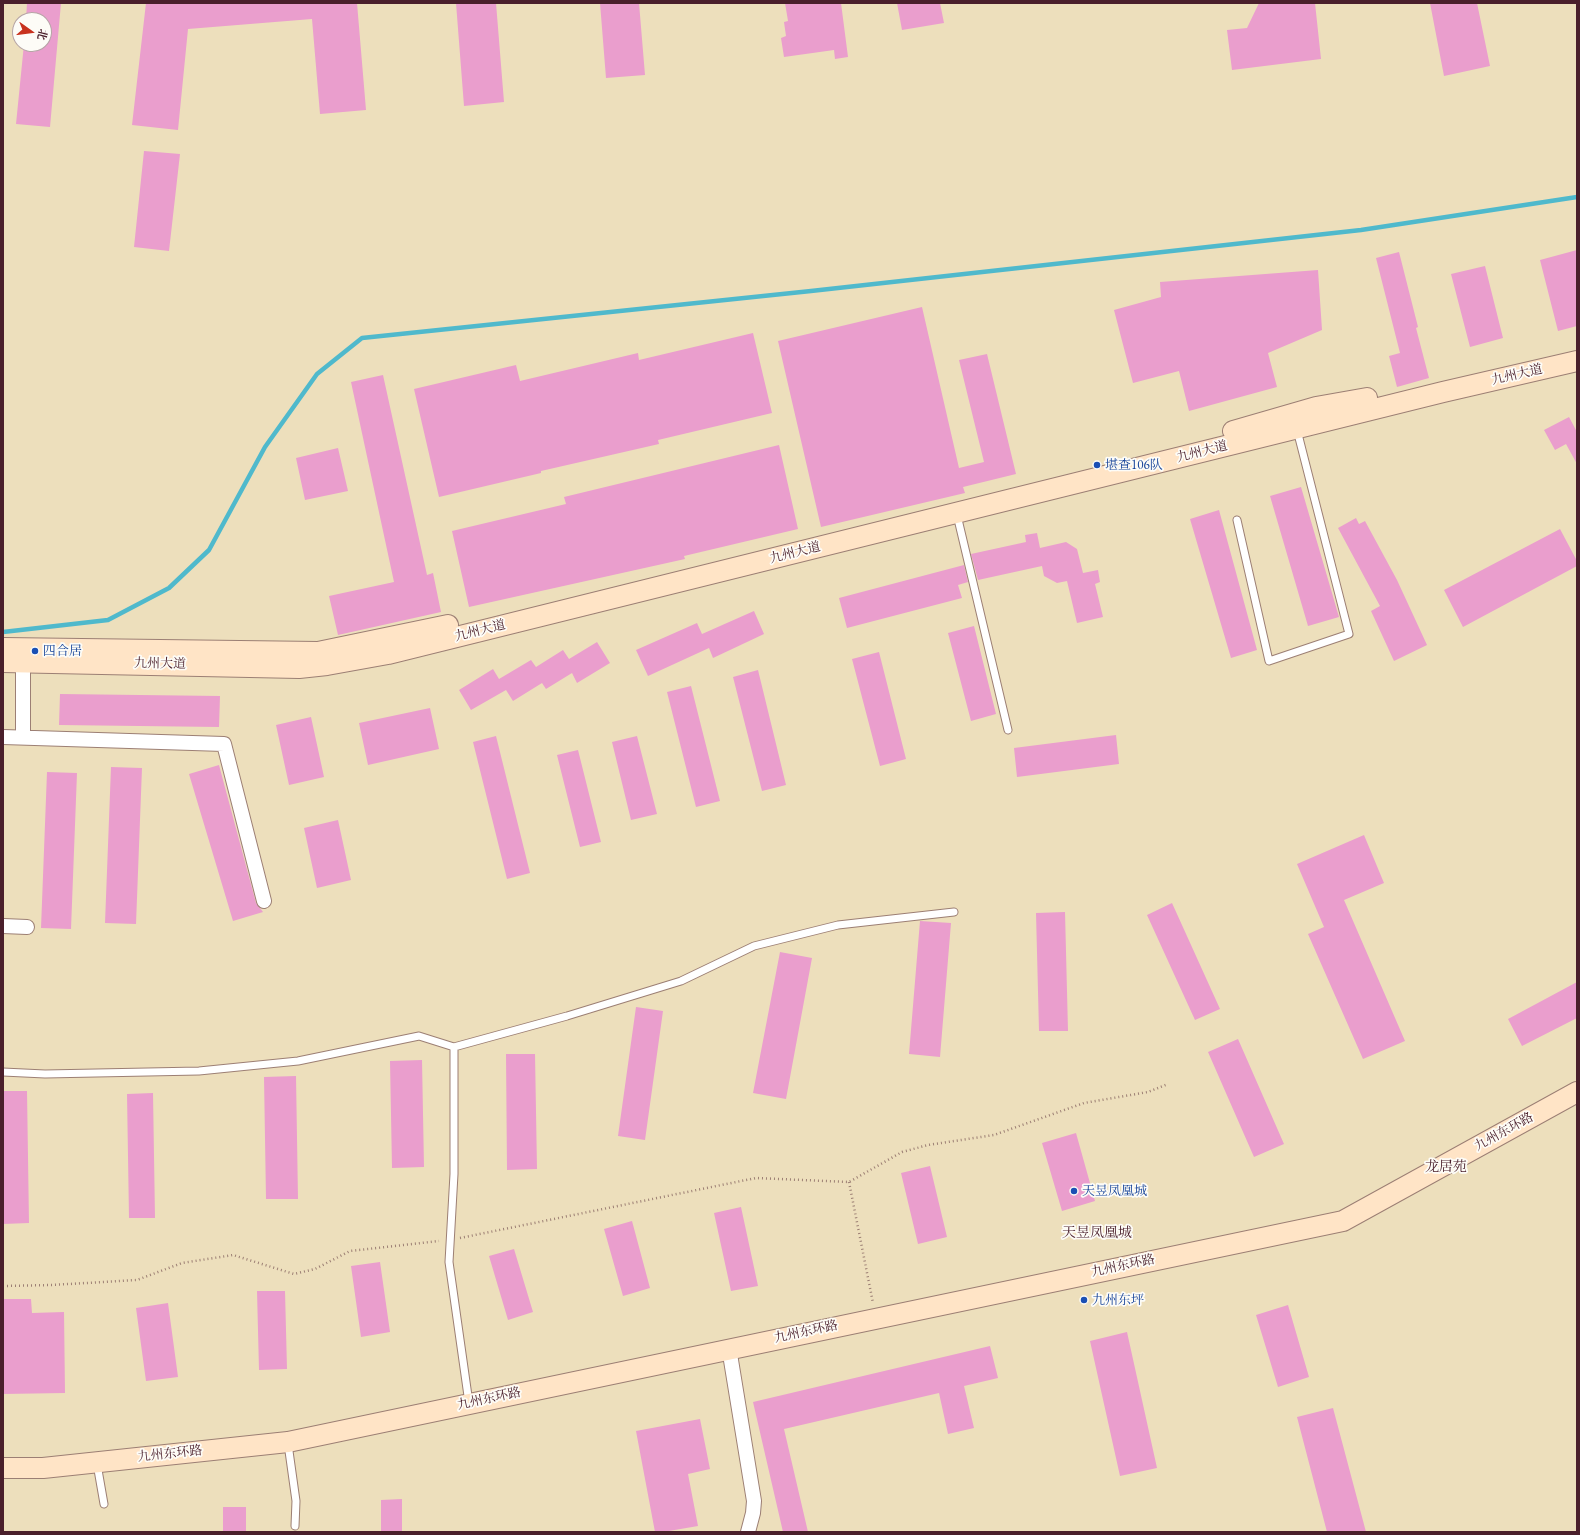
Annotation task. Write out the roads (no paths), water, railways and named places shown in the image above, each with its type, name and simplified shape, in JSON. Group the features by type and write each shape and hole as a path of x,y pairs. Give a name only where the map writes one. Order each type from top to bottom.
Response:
{"main road":[{"path":"3,648 318,652 409,634 728,560 1171,448 1316,407 1440,386 1577,350"},
{"name":"九州大道","path":"3,662 299,668 328,665 388,654 1443,392 1577,361"},
{"name":"九州东环路","path":"3,1468 43,1468 288,1442 729,1348 1343,1221 1577,1092"}],"street":[{"path":"23,663 23,736"},
{"path":"3,737 23,736 224,744 264,901"},
{"path":"3,926 27,927"},
{"path":"729,1348 754,1501 753,1513 748,1532"}],"lane":[{"path":"1237,520 1269,661 1349,634 1297,428"},
{"path":"957,513 1008,730"},
{"path":"3,1072 45,1074 199,1071 298,1060 419,1036 454,1047 567,1016 681,981 754,946 838,925 954,912"},
{"path":"454,1047 454,1174 449,1262 469,1403"},
{"path":"288,1442 296,1501 295,1526"},
{"path":"97,1462 104,1504"}],"waterway":[{"path":"3,632 108,620 169,588 209,550 265,447 317,374 362,338 811,291 1361,230 1577,197"}],"place":[{"name":"堪查106队","path":"1097,465"},
{"name":"四合居","path":"35,651"},
{"name":"天昱凤凰城","path":"1074,1191"},
{"name":"九州东坪","path":"1084,1300"}],"district":[{"name":"龙居苑","path":"1446,1167"},
{"name":"天昱凤凰城","path":"1097,1233"}]}
